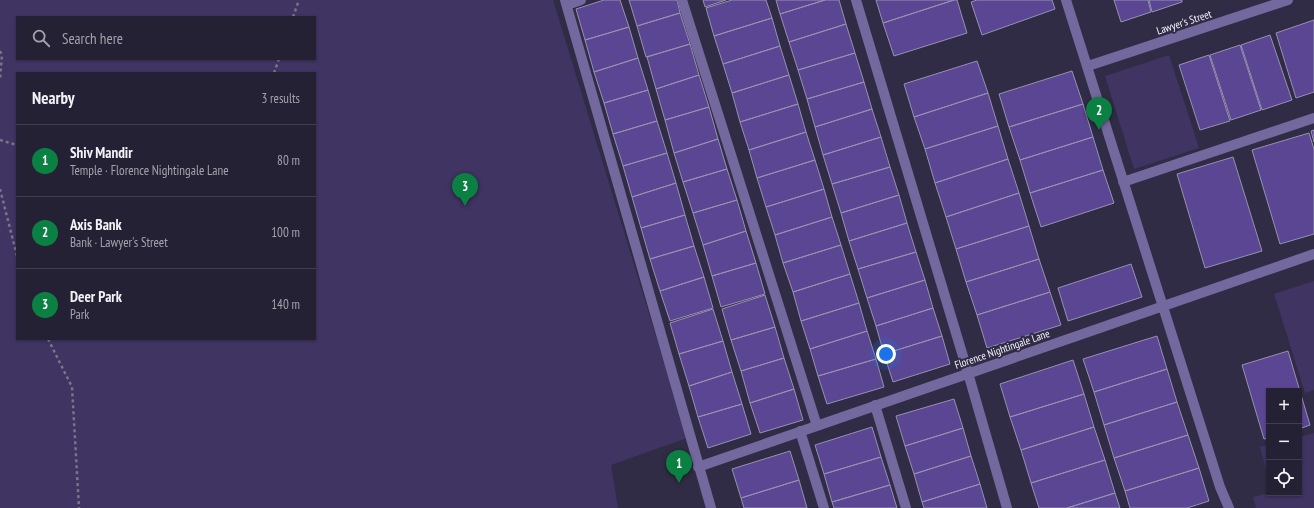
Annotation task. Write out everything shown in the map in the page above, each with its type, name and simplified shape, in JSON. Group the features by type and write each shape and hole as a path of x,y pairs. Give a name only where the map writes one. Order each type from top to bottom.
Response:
{"street":[{"path":"581,0 566,3 710,508"},
{"path":"682,0 816,426"},
{"path":"856,0 1007,508"},
{"path":"1066,0 1220,487 1229,508"},
{"name":"Lawyer's Street","path":"1088,66 1288,0"},
{"path":"1123,182 1314,118"},
{"name":"Florence Nightingale Lane","path":"698,466 1314,254"},
{"path":"875,405 906,508"},
{"path":"800,431 824,508"}],"path":[{"path":"293,16 299,0"},
{"path":"0,51 2,55 0,79"},
{"path":"274,72 279,60"},
{"path":"0,140 16,145"},
{"path":"0,189 16,252"},
{"path":"48,340 72,387 79,508"}],"shaded area":[{"path":"0,0 553,0 687,438 611,465 618,508 0,508"},
{"path":"1169,55 1199,148 1134,169 1105,76"},
{"path":"1314,281 1314,390 1305,393 1274,294"},
{"path":"1314,433 1314,508 1256,508 1253,497 1266,494 1266,496 1302,496 1302,436"},
{"path":"1266,446 1266,469 1260,447"}],"building":[{"path":"604,0 620,0 629,27 585,40 576,9"},
{"path":"629,0 677,0 680,13 637,26"},
{"path":"703,0 726,0 705,7"},
{"path":"732,0 766,0 772,18 714,36 706,8"},
{"path":"776,0 825,0 780,14"},
{"path":"825,0 839,0 846,24 789,42 780,14"},
{"path":"876,0 954,0 883,23"},
{"path":"957,0 967,33 894,56 883,23"},
{"path":"977,0 1052,0 1055,9 982,35 971,2"},
{"path":"1114,0 1148,0 1151,12 1121,22"},
{"path":"1149,0 1182,0 1182,2 1152,12"},
{"path":"680,13 690,44 646,57 637,26"},
{"path":"772,18 780,46 723,64 714,36"},
{"path":"1314,20 1314,92 1296,98 1276,33"},
{"path":"846,24 855,53 798,70 789,42"},
{"path":"629,27 638,58 594,72 585,40"},
{"path":"1270,35 1292,100 1262,110 1241,45"},
{"path":"690,44 699,75 656,89 647,57"},
{"path":"1240,45 1261,110 1231,120 1210,55"},
{"path":"780,46 789,75 732,93 723,64"},
{"path":"855,53 864,82 807,99 798,70"},
{"path":"1209,55 1230,121 1200,130 1179,65"},
{"path":"638,58 648,90 604,103 594,72"},
{"path":"977,61 988,93 914,117 904,84"},
{"path":"1072,71 1083,104 1009,127 999,94"},
{"path":"699,75 709,107 665,120 656,89"},
{"path":"789,75 798,104 740,122 732,93"},
{"path":"864,82 872,109 815,127 807,99"},
{"path":"648,90 657,121 613,134 604,103"},
{"path":"988,93 998,126 925,149 914,117"},
{"path":"798,104 806,132 749,150 740,122"},
{"path":"1083,104 1093,137 1020,160 1009,127"},
{"path":"709,107 718,139 674,153 665,120"},
{"path":"872,109 881,137 823,155 815,127"},
{"path":"657,121 667,153 623,166 613,134"},
{"path":"998,126 1008,159 935,183 925,149"},
{"path":"1314,130 1314,142 1311,131"},
{"path":"806,132 815,160 757,178 749,150"},
{"path":"1309,133 1314,149 1314,234 1280,244 1252,150"},
{"path":"881,137 890,167 832,184 823,155"},
{"path":"1093,137 1103,170 1030,193 1020,160"},
{"path":"718,139 727,169 683,182 674,153"},
{"path":"667,153 676,183 632,197 623,166"},
{"path":"1233,157 1262,251 1205,268 1177,174"},
{"path":"1008,159 1019,193 946,217 935,183"},
{"path":"815,160 824,189 766,207 757,178"},
{"path":"890,167 899,195 841,213 832,184"},
{"path":"727,169 737,200 693,213 683,182"},
{"path":"1103,170 1114,203 1041,227 1030,193"},
{"path":"676,183 685,215 641,228 632,197"},
{"path":"824,189 832,217 775,235 766,207"},
{"path":"1019,193 1029,226 956,249 946,217"},
{"path":"899,195 907,223 849,241 841,213"},
{"path":"737,200 746,231 703,245 693,213"},
{"path":"685,215 694,246 650,259 641,228"},
{"path":"832,217 841,245 783,263 775,235"},
{"path":"907,223 916,252 858,269 849,241"},
{"path":"1029,226 1039,259 966,282 956,249"},
{"path":"746,231 756,263 712,276 703,245"},
{"path":"841,245 850,274 793,292 783,263"},
{"path":"694,246 704,277 660,291 650,259"},
{"path":"916,252 925,280 867,298 858,269"},
{"path":"1039,259 1050,292 977,315 966,282"},
{"path":"756,263 765,294 721,307 712,276"},
{"path":"1131,264 1142,297 1068,321 1058,288"},
{"path":"850,274 859,303 801,321 793,292"},
{"path":"704,277 713,308 670,321 660,291"},
{"path":"925,280 933,308 876,326 867,298"},
{"path":"1050,292 1061,325 987,348 977,315"},
{"path":"765,295 775,327 731,340 722,309"},
{"path":"859,303 867,331 810,349 801,321"},
{"path":"933,308 942,336 884,354 876,326"},
{"path":"713,309 723,341 679,354 670,323"},
{"path":"775,327 784,358 741,371 731,340"},
{"path":"867,331 876,359 818,376 810,349"},
{"path":"942,336 950,364 893,382 884,354"},
{"path":"1157,336 1167,369 1094,392 1083,359"},
{"path":"723,341 732,372 689,386 679,354"},
{"path":"1288,351 1299,388 1266,388 1266,439 1264,439 1242,365"},
{"path":"784,358 794,389 750,403 741,371"},
{"path":"876,359 884,387 827,404 818,376"},
{"path":"1073,360 1084,394 1010,417 1000,384"},
{"path":"1167,369 1177,402 1104,425 1094,392"},
{"path":"732,372 742,404 698,417 689,386"},
{"path":"794,389 803,420 760,433 750,403"},
{"path":"1084,394 1094,427 1021,450 1010,417"},
{"path":"1302,398 1310,425 1302,428"},
{"path":"954,399 963,428 905,446 896,416"},
{"path":"1177,402 1188,435 1114,458 1104,425"},
{"path":"742,404 751,434 708,448 698,417"},
{"path":"872,427 881,457 824,474 815,445"},
{"path":"1094,427 1105,460 1031,483 1021,450"},
{"path":"963,428 971,456 914,474 905,446"},
{"path":"1188,435 1199,468 1125,491 1114,458"},
{"path":"790,451 799,480 741,498 732,469"},
{"path":"971,456 980,484 922,502 914,474"},
{"path":"881,457 890,485 832,502 824,474"},
{"path":"1105,460 1115,493 1067,508 1039,508 1031,483"},
{"path":"1199,468 1209,501 1187,508 1130,508 1125,491"},
{"path":"799,480 807,508 744,508 741,498"},
{"path":"980,484 987,508 924,508 922,502"},
{"path":"890,485 897,508 834,508 832,502"},
{"path":"1115,493 1120,508 1067,508"}],"place":[{"name":"Axis Bank","path":"1099,130"},
{"name":"Deer Park","path":"465,206"},
{"name":"Shiv Mandir","path":"679,483"}]}
